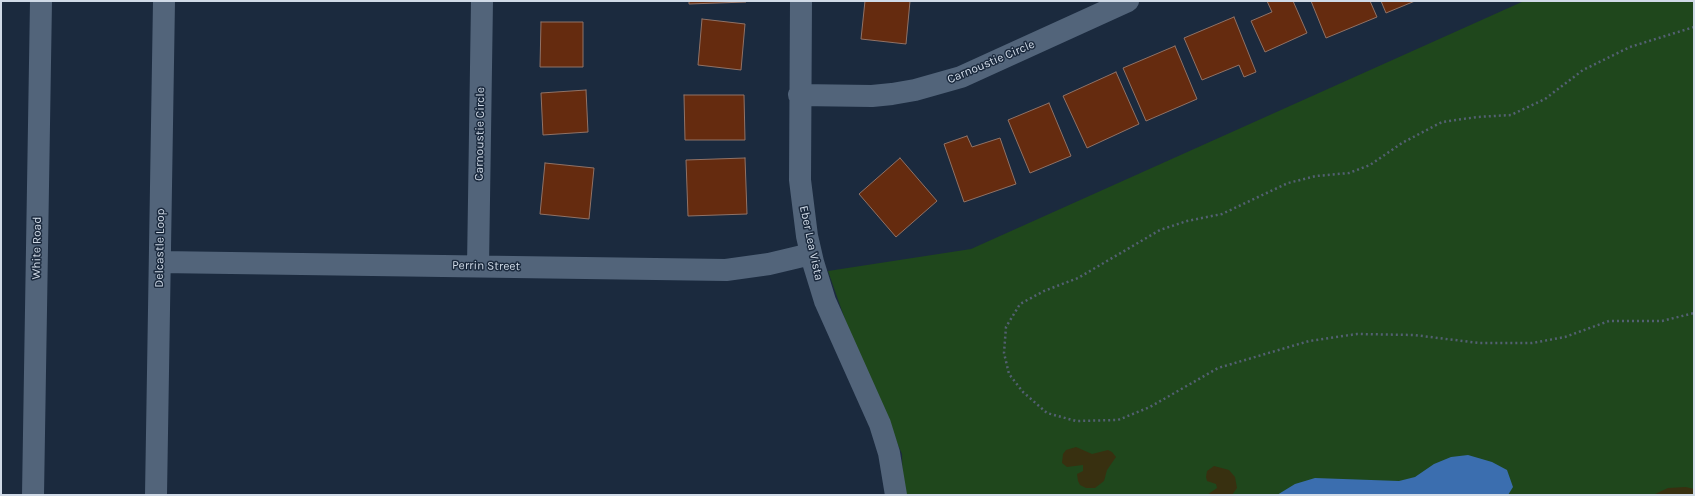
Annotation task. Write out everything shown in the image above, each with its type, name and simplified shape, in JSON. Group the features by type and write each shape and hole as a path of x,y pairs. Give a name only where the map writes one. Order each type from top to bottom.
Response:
{"street":[{"name":"White Road","path":"34,495 41,1"},
{"name":"Delcastle Loop","path":"156,495 164,1"},
{"name":"Carnoustie Circle","path":"478,266 482,1"},
{"name":"Eber Lea Vista","path":"801,1 799,95 800,180 811,254 819,283 835,326 880,424 891,459 896,495"},
{"name":"Carnoustie Circle","path":"799,95 872,96 892,94 915,90 954,79 1128,1"},
{"name":"Perrin Street","path":"160,262 726,270 763,265 811,254"}],"path":[{"path":"1694,27 1624,51 1583,70 1545,99 1511,115 1477,117 1442,122 1402,143 1370,165 1349,173 1316,176 1288,184 1222,214 1187,221 1160,230 1078,278 1044,291 1020,304 1006,327 1004,352 1010,374 1023,392 1047,413 1076,421 1118,420 1150,407 1218,368 1309,341 1357,334 1414,335 1479,343 1532,343 1565,337 1609,321 1662,321 1694,313"}],"green space":[{"path":"1524,1 1694,1 1694,495 903,495 902,454 855,348 828,271 971,249"}],"sand":[{"path":"1076,447 1092,454 1108,450 1116,457 1107,470 1104,481 1095,488 1086,488 1080,485 1077,474 1083,471 1083,465 1067,467 1062,463 1063,454 1066,450"},
{"path":"1214,466 1229,470 1235,477 1237,488 1232,495 1207,495 1217,488 1216,484 1207,481 1206,477 1207,471"},
{"path":"1686,487 1694,489 1694,495 1653,495 1668,488"}],"water":[{"path":"1468,455 1492,462 1507,470 1513,487 1508,495 1277,495 1295,484 1315,478 1399,481 1415,477 1434,464 1451,457"}],"building":[{"path":"689,1 746,1 746,2 689,4"},
{"path":"865,1 910,1 906,44 861,39"},
{"path":"1267,1 1293,1 1307,33 1265,52 1251,21 1272,12"},
{"path":"1311,1 1370,1 1377,17 1326,38"},
{"path":"1381,1 1415,1 1386,13"},
{"path":"1234,17 1256,72 1244,77 1239,65 1202,80 1184,38"},
{"path":"702,19 745,24 741,70 698,65"},
{"path":"541,22 583,22 583,67 540,67"},
{"path":"1175,46 1197,99 1146,121 1123,68"},
{"path":"1116,72 1139,124 1087,148 1063,96"},
{"path":"586,90 588,132 543,135 541,93"},
{"path":"684,95 744,95 745,140 685,140"},
{"path":"1049,103 1071,156 1030,173 1008,120"},
{"path":"967,136 972,147 1000,138 1016,184 964,202 944,144"},
{"path":"745,158 747,214 688,216 686,160"},
{"path":"900,158 937,201 896,237 859,194"},
{"path":"545,163 594,168 589,219 540,214"}]}
